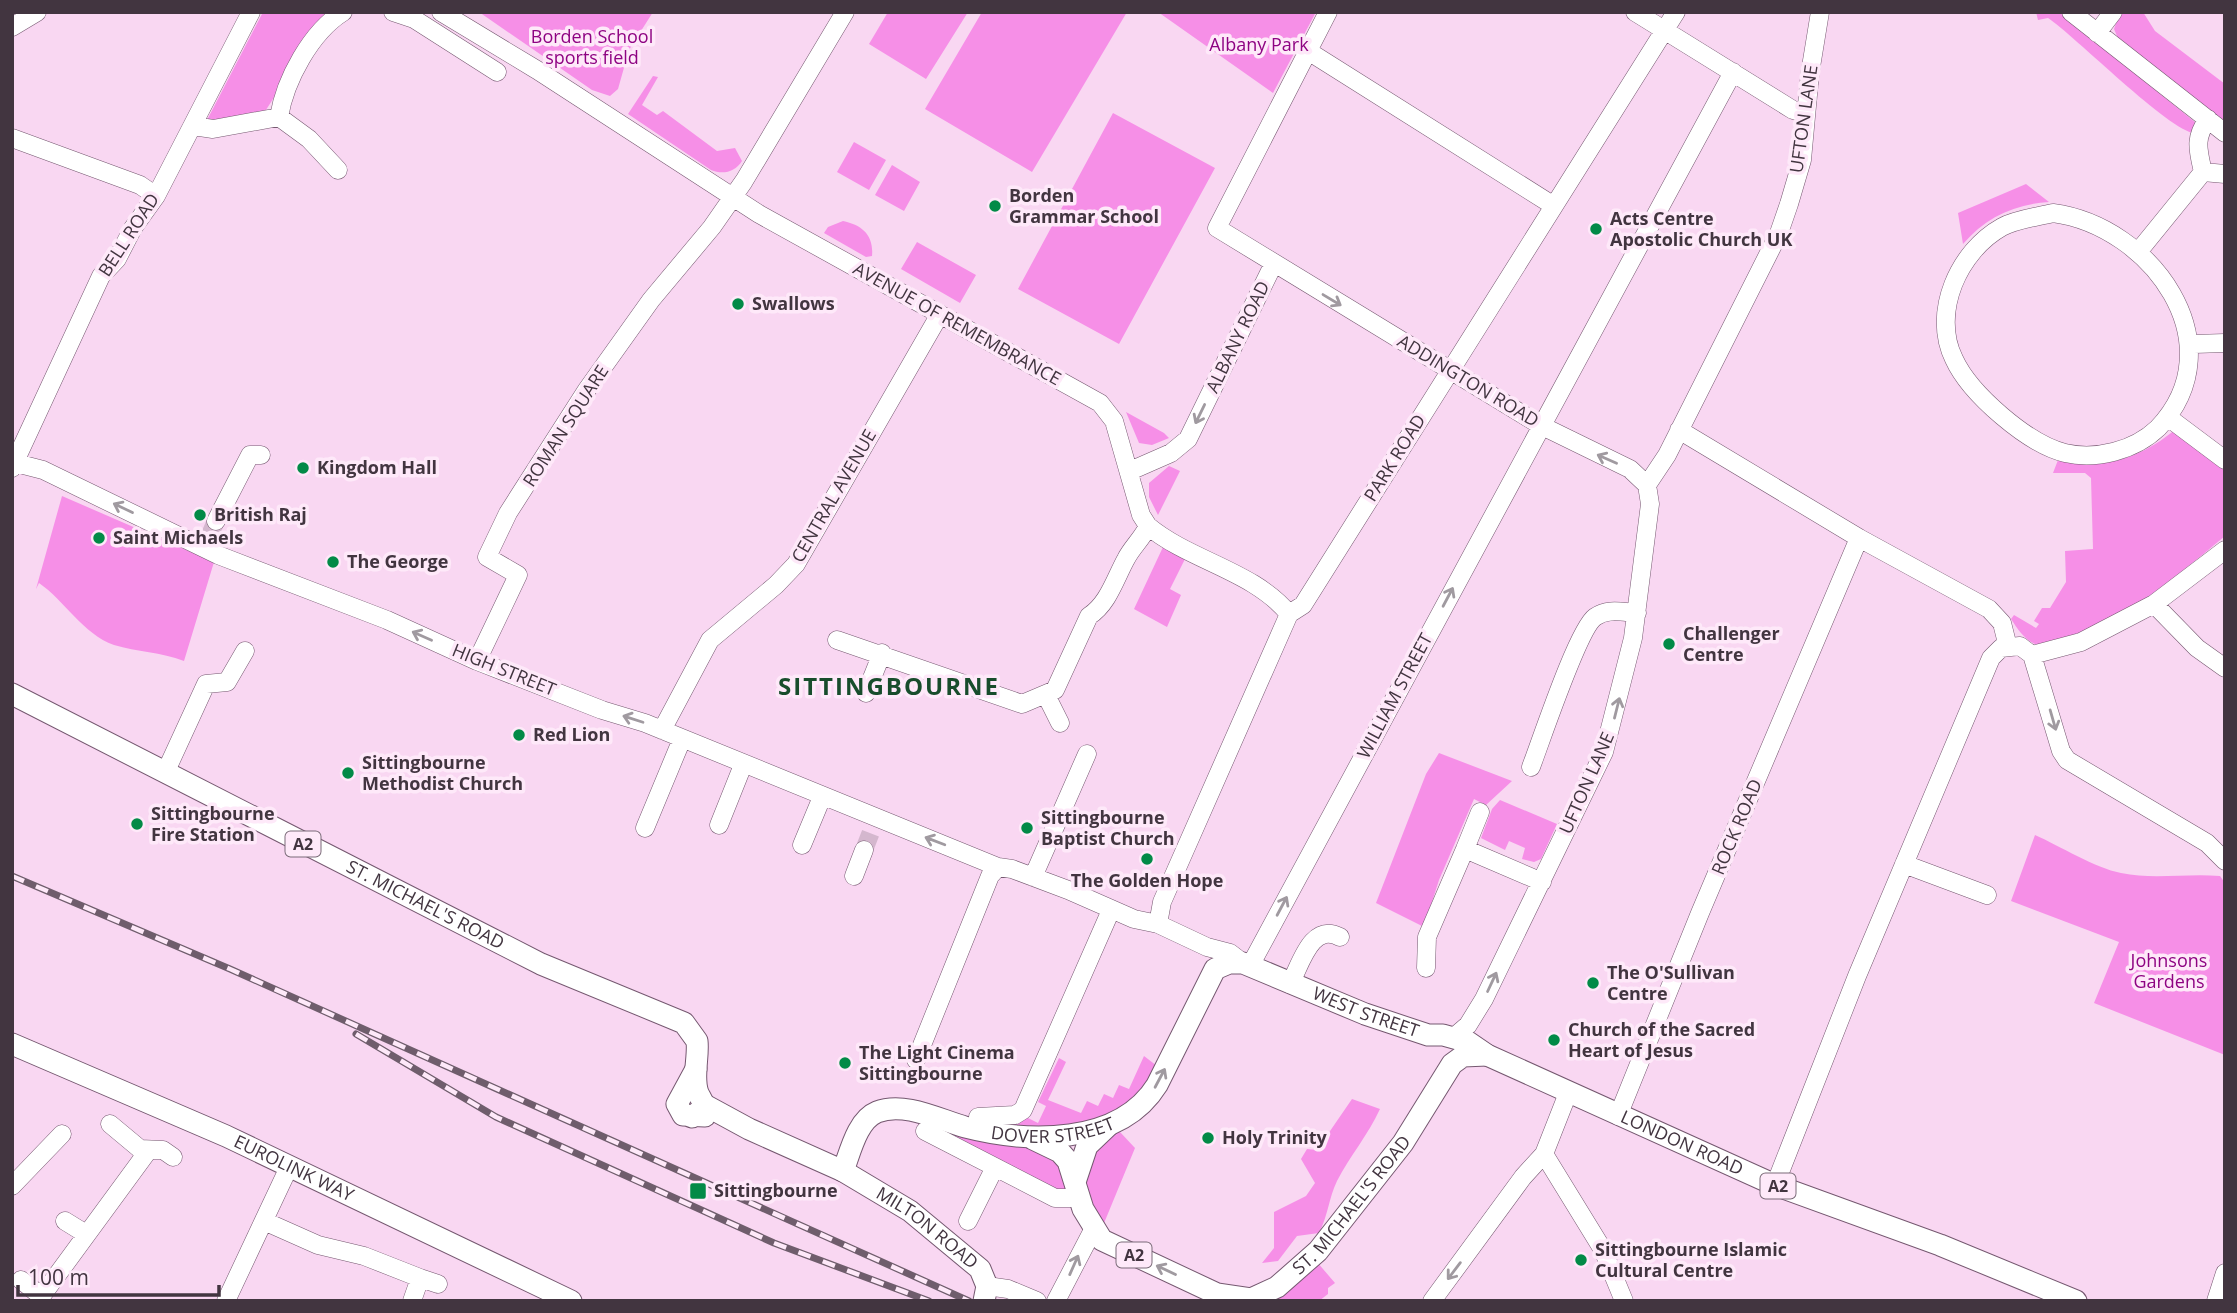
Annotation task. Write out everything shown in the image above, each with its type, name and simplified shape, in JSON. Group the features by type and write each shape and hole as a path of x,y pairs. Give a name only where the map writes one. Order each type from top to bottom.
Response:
{"main road":[{"name":"ST. MICHAEL'S ROAD","path":"12,694 541,964 684,1023 697,1041 699,1104 843,1171"},
{"path":"1215,969 1229,963 1246,964"},
{"name":"WEST STREET","path":"1246,964 1349,1008 1428,1035 1454,1037 1476,1045 1487,1055"},
{"name":"DOVER STREET","path":"843,1171 866,1119 876,1112 906,1111 983,1131 1031,1138 1072,1134 1124,1118 1148,1100 1215,969"},
{"path":"1428,1035 1439,1047 1444,1074"},
{"name":"EUROLINK WAY","path":"12,1044 226,1136 571,1301"},
{"name":"LONDON ROAD","path":"1487,1055 1775,1185 1940,1245 2076,1301"},
{"name":"ST. MICHAEL'S ROAD","path":"1093,1230 1102,1240 1228,1298 1243,1300 1266,1295 1310,1259 1345,1219 1403,1143 1444,1074 1460,1057 1487,1055"},
{"path":"1077,1188 1087,1146 1111,1123"},
{"path":"1031,1138 1060,1152 1093,1230"},
{"path":"804,1154 853,1144"},
{"name":"MILTON ROAD","path":"843,1171 904,1206 944,1236 981,1269 986,1293"}],"street":[{"path":"12,27 37,12"},
{"name":"BELL ROAD","path":"13,464 102,276 117,259 133,228 156,196 251,12"},
{"path":"279,117 286,86 332,19 343,12"},
{"path":"393,12 414,19 497,72"},
{"name":"AVENUE OF REMEMBRANCE","path":"441,12 537,70 731,196 1100,403 1114,421 1141,514 1148,526"},
{"path":"731,196 744,181 845,12"},
{"name":"ALBANY ROAD","path":"1130,471 1171,453 1188,439 1273,265 1217,228 1328,12"},
{"path":"1635,12 1793,110 1806,114"},
{"name":"PARK ROAD","path":"1158,924 1162,902 1289,614 1303,605 1676,12"},
{"name":"UFTON LANE","path":"1454,1037 1468,1025 1484,999 1604,752 1620,698 1637,613 1650,504 1647,485 1658,472 1779,233 1802,160 1820,12"},
{"path":"2071,12 2225,133"},
{"path":"2097,33 2113,12"},
{"path":"1308,51 1554,206"},
{"name":"WILLIAM STREET","path":"1246,964 1733,72"},
{"path":"193,126 213,129 279,117 309,139 338,170"},
{"path":"2203,172 2196,143 2199,132 2208,119"},
{"path":"12,138 140,185 156,196"},
{"path":"2203,172 2225,174"},
{"path":"2138,252 2203,172"},
{"name":"ROMAN SQUARE","path":"477,661 517,575 487,557 508,513 586,391 651,300 712,228 731,196"},
{"path":"2053,214 2075,216 2098,224 2138,252 2182,300 2191,321 2194,344 2189,384 2182,402 2169,418 2137,444 2114,453 2079,456 2062,452 2026,433 1979,394 1953,358 1949,343 1948,310 1952,284 1967,258 1982,241 2004,226 2053,214"},
{"name":"ADDINGTON ROAD","path":"1273,265 1541,425 1630,469 1647,485"},
{"name":"CENTRAL AVENUE","path":"662,730 702,651 731,619 776,585 796,564 940,314"},
{"path":"2194,344 2225,343"},
{"path":"2169,418 2225,460"},
{"path":"1679,430 1859,538 1989,608 2002,622 2008,647"},
{"path":"210,536 250,455 261,455"},
{"name":"HIGH STREET","path":"13,464 60,478 210,536 477,661 662,730 822,797 874,825 998,867"},
{"path":"837,639 1022,704 1055,690 1089,616 1100,609 1127,557 1148,526 1260,589 1279,602 1289,614"},
{"name":"ROCK ROAD","path":"1618,1116 1700,913 1859,538"},
{"path":"2032,655 2081,642 2154,604 2225,550"},
{"path":"2154,604 2197,648 2225,668"},
{"path":"1531,767 1576,652 1593,618 1609,611 1637,613"},
{"path":"1775,1185 1904,864 1988,665 2001,648 2020,646 2032,655 2060,751 2067,760 2207,843 2225,861"},
{"path":"166,772 206,684 227,682 245,652"},
{"path":"866,693 882,653"},
{"path":"1046,695 1060,723"},
{"path":"646,828 682,739"},
{"path":"1034,877 1087,754"},
{"path":"719,825 744,765"},
{"path":"802,845 822,797"},
{"path":"1426,968 1427,937 1480,812"},
{"path":"1465,849 1542,882"},
{"path":"854,876 864,850"},
{"path":"1904,864 1986,895"},
{"path":"916,1060 990,876 998,867"},
{"name":"WEST STREET","path":"998,867 1034,877 1134,919 1158,924 1207,947 1230,953 1246,964"},
{"path":"978,1117 1015,1115 1023,1110 1111,910"},
{"path":"1290,984 1312,941 1319,934 1331,932 1340,937"},
{"path":"1207,947 1214,957 1215,969"},
{"path":"1432,1301 1523,1177 1544,1154 1568,1093"},
{"path":"110,1124 130,1141 148,1151 163,1150 173,1157"},
{"path":"925,1131 1055,1198 1077,1188"},
{"path":"12,1186 62,1134"},
{"path":"21,1280 39,1298 148,1151"},
{"path":"1544,1154 1602,1250 1624,1301"},
{"path":"226,1301 289,1167"},
{"path":"968,1221 995,1167"},
{"path":"65,1221 86,1234"},
{"path":"264,1221 318,1245 364,1256 438,1284"},
{"path":"1056,1301 1093,1230"},
{"path":"2216,1301 2225,1273"},
{"path":"412,1301 420,1278"},
{"path":"986,1293 1008,1289 1037,1301"}],"green space":[{"path":"263,12 336,12 298,60 264,113 205,124"},
{"name":"Borden School sports field","path":"479,12 653,12 629,50 618,89 610,96 592,90"},
{"path":"888,12 968,12 926,79 869,44"},
{"path":"982,12 1127,12 1032,172 925,109"},
{"name":"Albany Park","path":"1158,12 1316,12 1273,93"},
{"path":"2036,12 2059,12 2196,123 2196,133 2184,130 2167,119 2048,18 2038,20"},
{"path":"2120,12 2143,12 2155,31 2225,84 2225,128 2120,43 2114,29"},
{"path":"653,76 658,77 642,105 657,115 663,111 717,151 735,148 742,161 736,168 728,172 711,170 628,114"},
{"path":"1113,113 1215,168 1119,344 1018,289"},
{"path":"854,142 886,160 869,190 837,172"},
{"path":"892,165 920,182 904,211 875,195"},
{"path":"2026,184 2049,202 2012,209 2001,214 1981,227 1963,244 1958,213"},
{"path":"843,221 856,225 865,232 871,242 872,256 866,257 824,233 828,227"},
{"path":"917,242 976,275 960,303 901,269"},
{"path":"1126,412 1169,438 1152,445 1139,443"},
{"path":"2176,429 2225,468 2225,536 2188,567 2112,621 2063,643 2043,646 2028,640 2011,619 2014,615 2036,628 2039,624 2034,621 2042,608 2050,608 2066,582 2065,551 2093,549 2091,478 2085,473 2053,473 2058,460 2090,464 2121,460 2149,448"},
{"path":"1169,466 1180,471 1158,515 1149,497 1149,483"},
{"path":"62,496 214,562 184,661 103,640 83,625 39,583 36,589"},
{"path":"1163,547 1186,557 1170,589 1181,595 1167,627 1134,609"},
{"path":"1439,753 1512,781 1486,805 1474,799 1439,880 1424,927 1376,903 1426,774"},
{"path":"1500,800 1557,824 1541,859 1534,862 1522,859 1525,848 1509,841 1505,850 1481,838 1492,809"},
{"name":"Johnsons Gardens","path":"2035,835 2089,862 2121,873 2146,876 2220,876 2225,883 2225,1055 2094,1003 2119,942 2011,901"},
{"path":"1144,1056 1157,1066 1143,1091 1116,1112 1070,1127 1021,1129 983,1119 1024,1120 1026,1117 1038,1123 1046,1106 1038,1102 1059,1058 1066,1062 1048,1100 1081,1113 1087,1101 1098,1106 1104,1094 1113,1098 1119,1085 1129,1089"},
{"path":"1352,1099 1380,1109 1337,1181 1319,1233 1297,1236 1278,1261 1262,1263 1274,1248 1274,1212 1306,1196 1315,1183 1301,1159 1307,1149 1317,1150"},
{"path":"1112,1132 1120,1132 1135,1148 1102,1228 1084,1185 1083,1168 1090,1153"},
{"path":"944,1133 1051,1151 1071,1183 1063,1194"},
{"path":"1317,1262 1335,1283 1328,1288 1328,1294 1319,1301 1273,1301"}],"tunnel":[{"path":"209,537 216,521"},
{"path":"864,850 871,832"}],"railway":[{"path":"12,876 230,969 969,1301"},
{"path":"356,1034 496,1117 774,1243 929,1301"}],"place":[{"name":"Borden Grammar School","path":"995,206"},
{"name":"Acts Centre Apostolic Church UK","path":"1596,229"},
{"name":"Swallows","path":"738,304"},
{"name":"Kingdom Hall","path":"303,468"},
{"name":"British Raj","path":"200,515"},
{"name":"Saint Michaels","path":"99,538"},
{"name":"The George","path":"333,562"},
{"name":"Challenger Centre","path":"1669,644"},
{"name":"Red Lion","path":"519,735"},
{"name":"Sittingbourne Methodist Church","path":"348,773"},
{"name":"Sittingbourne Fire Station","path":"137,824"},
{"name":"Sittingbourne Baptist Church","path":"1027,828"},
{"name":"The Golden Hope","path":"1147,859"},
{"name":"The O'Sullivan Centre","path":"1593,983"},
{"name":"Church of the Sacred Heart of Jesus","path":"1554,1040"},
{"name":"The Light Cinema Sittingbourne","path":"845,1063"},
{"name":"Holy Trinity","path":"1208,1138"},
{"name":"Sittingbourne","path":"698,1191"},
{"name":"Sittingbourne Islamic Cultural Centre","path":"1581,1260"}],"district":[{"name":"SITTINGBOURNE","path":"889,687"}]}
